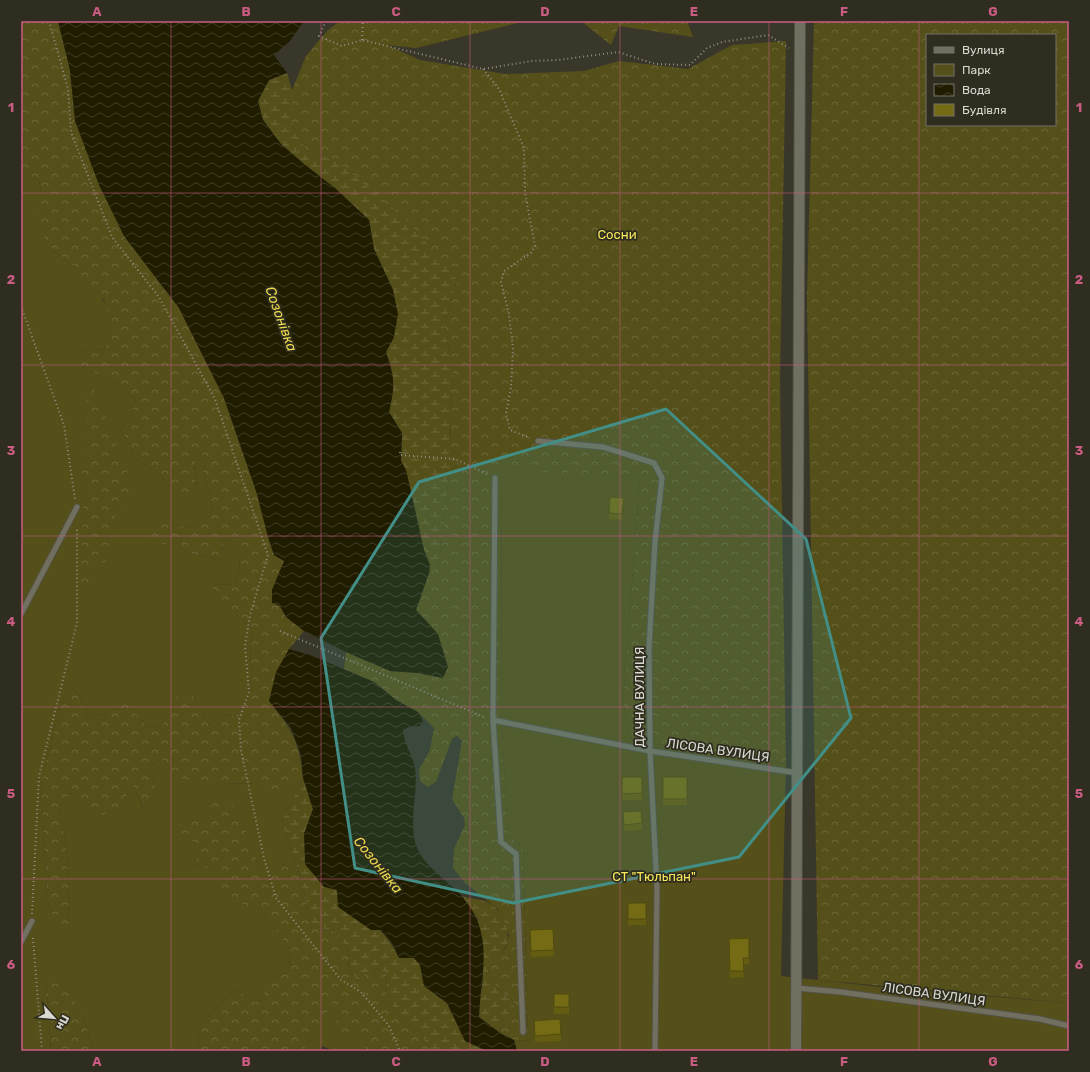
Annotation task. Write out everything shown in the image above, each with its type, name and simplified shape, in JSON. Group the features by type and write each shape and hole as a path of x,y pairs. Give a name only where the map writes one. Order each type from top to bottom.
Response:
{"street":[{"path":"796,1051 800,21"}],"lane":[{"name":"ДАЧНА ВУЛИЦЯ","path":"538,441 603,447 654,463 662,478 655,542 649,648 650,751 657,889 655,1051"},
{"path":"495,478 493,720 501,842 516,854 523,1032"},
{"path":"21,614 76,507"},
{"name":"ЛІСОВА ВУЛИЦЯ","path":"493,720 650,751 798,773"},
{"path":"21,942 32,921"},
{"name":"ЛІСОВА ВУЛИЦЯ","path":"796,988 841,992 1040,1019 1069,1026"}],"path":[{"path":"49,21 68,89 71,132 112,237 159,298 215,399 268,555 250,615 245,646 249,692 239,720 241,750 264,858 276,898 341,980 361,992 389,1026 400,1051"},
{"path":"326,21 319,36 342,46 362,40 483,69 532,61 558,60 618,52 655,64 690,65 707,48 722,42 768,35 799,54"},
{"path":"362,40 363,21"},
{"path":"483,69 500,89 524,148 525,193 535,246 532,252 504,271 501,282 509,314 513,348 511,387 506,414 510,430 538,441"},
{"path":"21,306 64,425 76,507 77,623 38,776 32,921 42,1051"},
{"path":"400,452 400,455 455,459 495,478"},
{"path":"280,631 439,699 493,720"}],"highlighted area":[{"path":"666,409 806,539 851,718 739,857 513,903 355,868 321,638 419,482"}],"green space":[{"path":"21,21 58,21 70,70 75,121 124,236 179,308 224,398 257,494 274,555 284,561 272,590 286,617 304,631 289,649 269,701 289,728 297,745 303,778 272,801 255,783 220,784 178,778 162,759 150,766 158,794 144,809 133,786 119,807 96,818 74,788 58,809 67,854 69,929 55,923 47,898 41,785 60,707 69,686 78,694 88,719 104,714 127,703 148,728 162,726 177,696 194,697 209,725 220,716 237,715 253,685 250,654 253,629 226,605 210,585 234,584 240,567 239,556 249,549 223,538 222,559 189,554 175,542 159,545 148,535 155,520 172,522 189,528 213,507 203,471 206,460 202,454 194,464 197,487 193,495 171,488 159,473 135,459 129,442 120,430 130,418 136,399 118,384 79,365 79,351 105,349 112,326 104,300 74,267 50,248 41,231 36,200 41,191 39,181 21,173"},
{"name":"Сосни","path":"340,21 526,21 416,48 387,45 420,60 505,74 584,71 619,61 688,69 732,45 786,41 780,380 786,764 631,740 623,703 640,476 502,470 501,715 508,836 523,847 528,1041 514,1040 500,1033 502,1020 514,1002 495,985 488,974 490,963 506,948 509,935 498,909 465,883 453,868 454,849 465,825 464,818 452,799 462,741 457,736 452,739 436,782 428,787 420,781 419,770 430,750 434,728 418,712 396,700 374,682 344,669 346,652 390,671 418,673 443,678 438,634 416,610 429,573 439,566 449,476 457,464 450,444 453,365 444,327 457,280 334,159 307,151 292,125 292,90 306,56 327,31"},
{"path":"526,21 687,21 693,37 619,26 611,45 582,22"},
{"path":"814,21 1069,21 1069,1003 818,980 807,299"},
{"path":"287,73 292,90 292,125 307,151 334,159 406,219 457,280 444,327 453,365 450,444 457,464 449,476 439,566 429,573 430,565 424,550 406,470 401,461 402,433 389,412 393,382 386,352 394,337 393,290 374,249 369,220 336,189 281,144 263,120 258,101 269,80"},
{"path":"21,173 39,181 50,248 88,281 97,291 109,313 112,328 105,349 79,351 79,365 118,384 136,399 130,418 120,430 129,442 135,459 159,473 171,488 197,487 194,464 202,453 206,460 203,471 213,507 189,528 172,522 159,545 175,542 189,554 222,559 223,538 250,549 239,556 240,567 234,584 211,585 226,605 253,629 250,654 253,685 237,715 220,716 209,725 194,697 162,726 148,728 127,703 104,714 88,719 78,694 69,686 60,707 41,785 47,898 55,922 69,929 67,853 58,809 74,788 119,807 133,786 143,808 158,794 150,766 162,759 220,784 256,783 272,801 303,778 282,821 299,872 277,862 262,876 243,822 207,822 176,831 204,847 193,865 221,871 220,899 261,909 289,948 290,970 264,987 266,999 254,1002 235,988 198,1028 199,1051 93,1051 83,1015 46,980 51,1051 21,1051"},
{"path":"87,385 96,392 135,493 116,515 108,561 89,567 89,591 81,592 83,509 89,489 81,470 88,460"},
{"name":"СТ \"Тюльпан\"","path":"502,469 640,476 623,703 631,740 786,764 781,976 899,989 1069,1003 1069,1051 517,1051 514,1040 528,1041 523,847 508,836 501,715"},
{"path":"303,778 313,809 304,834 324,871 345,899 386,936 399,958 414,958 420,965 424,986 447,1003 465,1041 487,1051 429,1051 422,1034 401,1019 387,997 386,972 373,968 358,981 349,970 348,950 334,931 312,926 299,872 282,821"},
{"path":"215,798 230,802 243,822 262,875 277,862 299,872 312,926 334,931 348,950 349,970 358,981 373,968 386,972 387,997 401,1019 422,1034 429,1051 365,1051 370,1035 341,1038 332,1002 320,1029 302,1051 199,1051 198,1028 235,988 254,1002 266,999 263,987 290,970 289,948 261,909 219,899 220,871 193,865 203,847 176,831 182,816 198,817 207,821"},
{"path":"461,896 491,904 499,912 506,924 508,937 507,943 502,952 491,964 488,973 495,985 514,1002 514,1014 502,1020 500,1033 479,1017 483,980 478,919"},
{"path":"58,975 83,1015 93,1051 51,1051 46,980"},
{"path":"332,1001 371,1035 365,1051 335,1051 322,1046 320,1051 302,1051 320,1029"}],"water":[{"name":"Созонівка","path":"58,21 304,21 290,41 274,55 287,73 269,80 258,101 263,120 281,144 336,189 369,220 374,249 393,290 398,314 394,337 386,352 393,382 389,412 402,433 401,461 406,470 424,550 430,565 429,573 416,610 438,634 448,667 443,678 418,673 390,671 346,652 304,631 286,617 280,606 272,603 272,590 284,561 274,555 257,494 224,398 179,308 124,236 99,185 75,121 70,70"},
{"name":"Созонівка","path":"289,649 313,656 374,682 396,700 418,712 423,721 420,726 409,727 403,730 415,768 416,778 413,832 415,842 422,857 459,893 471,908 478,922 484,952 479,1017 500,1033 514,1040 517,1051 487,1051 465,1041 447,1003 424,986 420,965 414,958 399,958 392,943 381,930 371,930 338,907 337,890 324,887 305,864 304,834 313,809 303,778 301,755 291,728 269,701 276,672"}],"building":[{"path":"610,497 624,498 622,514 609,513"},
{"path":"622,777 642,777 642,793 622,794"},
{"path":"663,777 687,777 687,799 663,799"},
{"path":"641,811 642,823 624,825 623,812"},
{"path":"628,903 646,903 646,919 628,919"},
{"path":"553,929 554,950 531,951 530,930"},
{"path":"749,938 749,958 743,958 744,971 730,971 729,939"},
{"path":"554,994 569,994 569,1007 554,1007"},
{"path":"560,1019 561,1034 535,1036 534,1021"}]}
